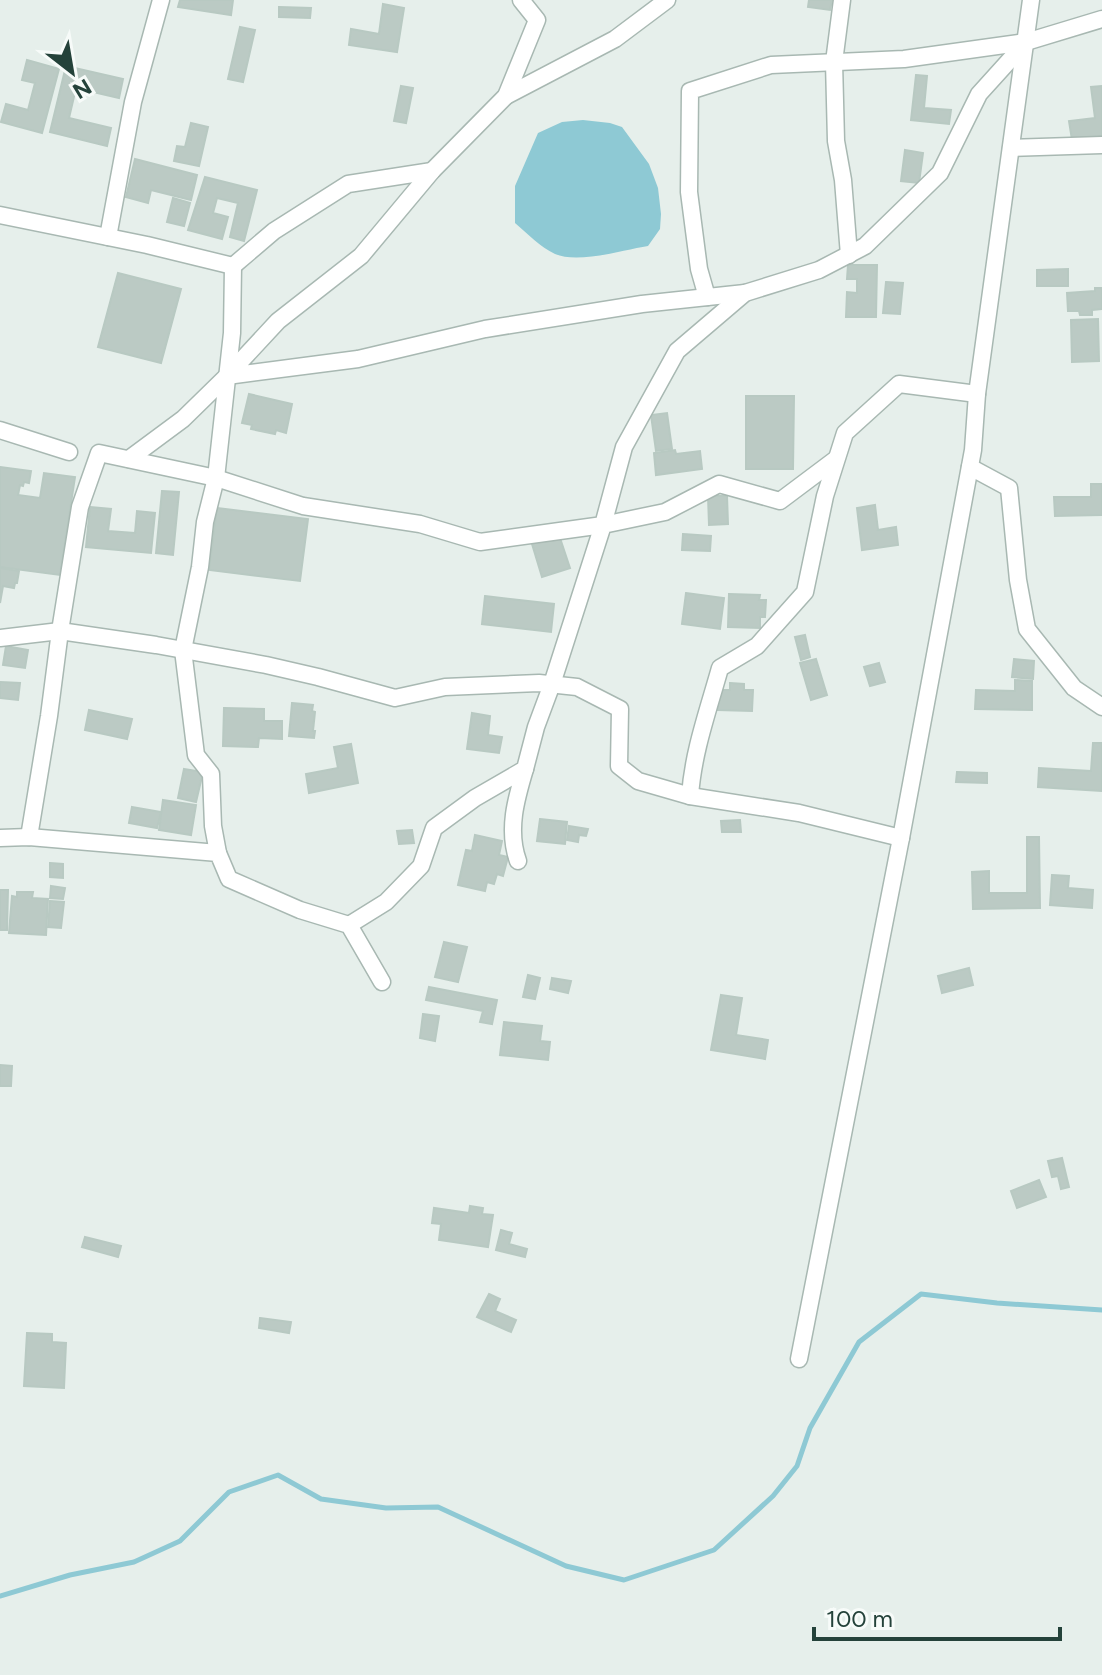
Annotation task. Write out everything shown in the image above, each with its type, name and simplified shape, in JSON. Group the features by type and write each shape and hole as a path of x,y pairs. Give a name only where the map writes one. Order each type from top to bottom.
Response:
{"street":[{"path":"108,237 133,102 161,0"},
{"path":"506,96 537,20 521,0"},
{"path":"129,459 183,419 278,321 361,256 432,171 506,96 615,39 667,0"},
{"path":"842,0 834,62 836,141 843,180 849,255"},
{"path":"799,1359 973,450 977,394 1031,0"},
{"path":"707,297 699,269 689,192 690,91 771,65 904,59 1026,42 1102,19"},
{"path":"227,376 358,359 485,329 642,304 745,293 819,270 865,246 940,173 979,94 1026,42"},
{"path":"1011,148 1102,145"},
{"path":"382,982 349,925 300,910 229,879 218,853 213,826 211,774 196,755 183,650 200,567 205,522 216,478 232,333 233,266 274,231 348,184 432,171"},
{"path":"0,215 233,266"},
{"path":"518,861 512,829 515,801 536,727 603,525 624,447 677,351 745,293"},
{"path":"690,796 695,756 720,668 757,646 805,592 825,496 845,433 899,384 977,394"},
{"path":"0,430 69,452"},
{"path":"29,837 80,507 99,453 216,478 303,506 420,524 480,542 603,525 665,512 719,484 780,501 836,459"},
{"path":"970,467 1009,488 1018,580 1027,629 1074,688 1102,707"},
{"path":"0,638 60,631 183,650 318,677 395,698 445,687 539,683 577,687 620,709 619,766 638,781 690,796 799,813 901,838"},
{"path":"349,925 386,902 421,866 434,828 475,798 525,769"},
{"path":"0,838 29,837 218,853"}],"water":[{"path":"583,120 622,127 649,164 658,188 661,214 660,229 648,246 588,257 565,257 544,248 515,223 515,186 538,133 562,122"}],"building":[{"path":"180,0 233,0 231,15 178,7"},
{"path":"809,0 832,0 830,10 808,7"},
{"path":"383,4 404,8 397,52 349,45 351,29 379,34"},
{"path":"279,7 311,8 310,18 279,17"},
{"path":"240,27 255,30 243,82 228,79"},
{"path":"27,60 59,69 42,133 1,122 6,104 28,110 35,83 22,80"},
{"path":"66,66 123,79 119,98 76,88 69,118 111,128 107,146 50,132"},
{"path":"916,75 927,76 924,108 951,110 949,124 911,120"},
{"path":"401,86 413,88 406,123 394,121"},
{"path":"1102,86 1102,136 1072,140 1069,121 1095,118 1091,87"},
{"path":"191,123 208,127 199,166 174,161 177,146 185,147"},
{"path":"905,150 923,153 919,183 901,181"},
{"path":"135,159 197,175 191,200 151,190 148,203 126,197"},
{"path":"205,177 257,190 244,241 230,237 238,203 217,198 213,213 228,217 222,239 188,230"},
{"path":"173,198 190,203 184,226 167,222"},
{"path":"848,265 877,265 876,317 846,317 847,292 857,293 857,279 847,279"},
{"path":"1068,269 1068,286 1037,286 1037,270"},
{"path":"118,273 181,289 161,363 98,347"},
{"path":"886,282 903,283 900,314 883,313"},
{"path":"1095,288 1102,288 1102,309 1092,310 1092,315 1068,311 1067,293 1095,291"},
{"path":"1098,319 1099,361 1072,362 1071,320"},
{"path":"249,394 292,404 286,433 251,429 252,425 242,423"},
{"path":"746,396 794,396 793,469 746,469"},
{"path":"667,413 672,449 656,451 651,415"},
{"path":"675,450 676,454 700,451 702,469 656,475 654,453"},
{"path":"0,467 31,471 29,483 20,485 18,495 40,498 44,473 75,477 60,575 0,567"},
{"path":"1091,484 1102,484 1102,515 1055,516 1054,497 1091,497"},
{"path":"162,491 179,492 173,555 156,553"},
{"path":"708,496 727,496 728,524 709,525"},
{"path":"875,505 878,530 896,527 898,545 862,550 857,508"},
{"path":"90,507 111,509 108,531 135,533 137,511 155,513 151,553 86,547"},
{"path":"217,508 308,519 300,581 209,570"},
{"path":"683,534 711,536 710,551 682,550"},
{"path":"559,535 570,568 542,577 532,544"},
{"path":"0,568 19,571 14,588 3,586 0,603"},
{"path":"686,593 724,598 720,629 682,624"},
{"path":"729,594 760,595 759,600 766,600 765,617 760,617 760,628 728,627"},
{"path":"485,596 554,604 551,632 482,624"},
{"path":"805,635 810,657 801,660 795,637"},
{"path":"6,646 28,650 25,668 3,665"},
{"path":"816,659 827,695 811,700 800,663"},
{"path":"1014,659 1034,661 1033,679 1012,677"},
{"path":"879,663 885,682 870,686 864,667"},
{"path":"1015,680 1032,681 1032,710 975,709 976,690 1015,691"},
{"path":"0,682 20,683 18,700 0,698"},
{"path":"730,683 744,684 744,690 753,690 752,711 718,710 718,690 730,690"},
{"path":"292,703 313,705 314,738 289,736"},
{"path":"224,708 264,709 264,721 282,721 282,739 259,738 258,747 223,746"},
{"path":"89,710 132,719 127,739 85,730"},
{"path":"472,713 490,716 488,735 502,737 499,753 467,749"},
{"path":"1093,743 1102,743 1102,791 1038,787 1039,768 1091,771"},
{"path":"351,744 358,783 309,793 306,774 338,768 334,747"},
{"path":"184,769 203,772 196,802 178,798"},
{"path":"957,772 987,773 987,783 956,782"},
{"path":"163,800 196,805 191,835 159,830"},
{"path":"132,807 161,812 157,828 129,823"},
{"path":"540,819 567,822 565,844 537,841"},
{"path":"740,820 741,832 722,832 721,821"},
{"path":"569,826 588,829 586,836 579,835 578,842 567,840"},
{"path":"412,830 414,843 399,844 397,831"},
{"path":"475,835 502,841 499,855 508,857 503,876 497,874 494,884 487,882 485,891 458,885 466,850 472,851"},
{"path":"1027,837 1039,837 1040,908 973,909 972,872 989,871 989,893 1027,893"},
{"path":"50,863 63,864 63,878 50,877"},
{"path":"1052,875 1069,876 1068,888 1093,890 1092,908 1050,905"},
{"path":"51,886 65,888 63,899 50,898"},
{"path":"0,890 8,890 7,930 0,930"},
{"path":"17,892 33,892 32,898 48,899 46,935 9,933 12,896 17,897"},
{"path":"50,901 64,902 61,928 48,927"},
{"path":"444,942 467,947 458,982 435,977"},
{"path":"969,968 973,985 942,993 938,976"},
{"path":"528,975 540,978 535,999 523,997"},
{"path":"552,978 571,981 568,993 550,989"},
{"path":"429,987 497,1000 492,1024 480,1022 483,1011 426,1000"},
{"path":"721,995 742,998 736,1035 768,1040 765,1059 711,1050"},
{"path":"423,1014 439,1016 435,1041 420,1038"},
{"path":"504,1022 542,1026 540,1041 550,1042 548,1060 500,1055"},
{"path":"0,1065 12,1066 11,1086 0,1086"},
{"path":"1062,1158 1069,1187 1061,1189 1058,1176 1052,1177 1048,1161"},
{"path":"1039,1180 1046,1197 1017,1208 1011,1191"},
{"path":"470,1206 483,1208 482,1214 493,1215 488,1247 439,1240 441,1224 432,1223 434,1208 469,1213"},
{"path":"501,1230 512,1233 509,1244 527,1249 525,1257 496,1250"},
{"path":"85,1237 121,1246 118,1257 82,1247"},
{"path":"489,1294 500,1299 495,1311 516,1320 511,1332 477,1317"},
{"path":"260,1318 291,1322 289,1333 259,1328"},
{"path":"27,1333 52,1334 52,1342 66,1343 64,1388 24,1386"}],"waterway":[{"path":"0,1596 70,1575 134,1562 180,1541 229,1492 278,1475 321,1499 386,1508 438,1507 566,1566 624,1580 714,1550 773,1496 797,1466 810,1428 859,1342 921,1294 1102,1310"}]}
